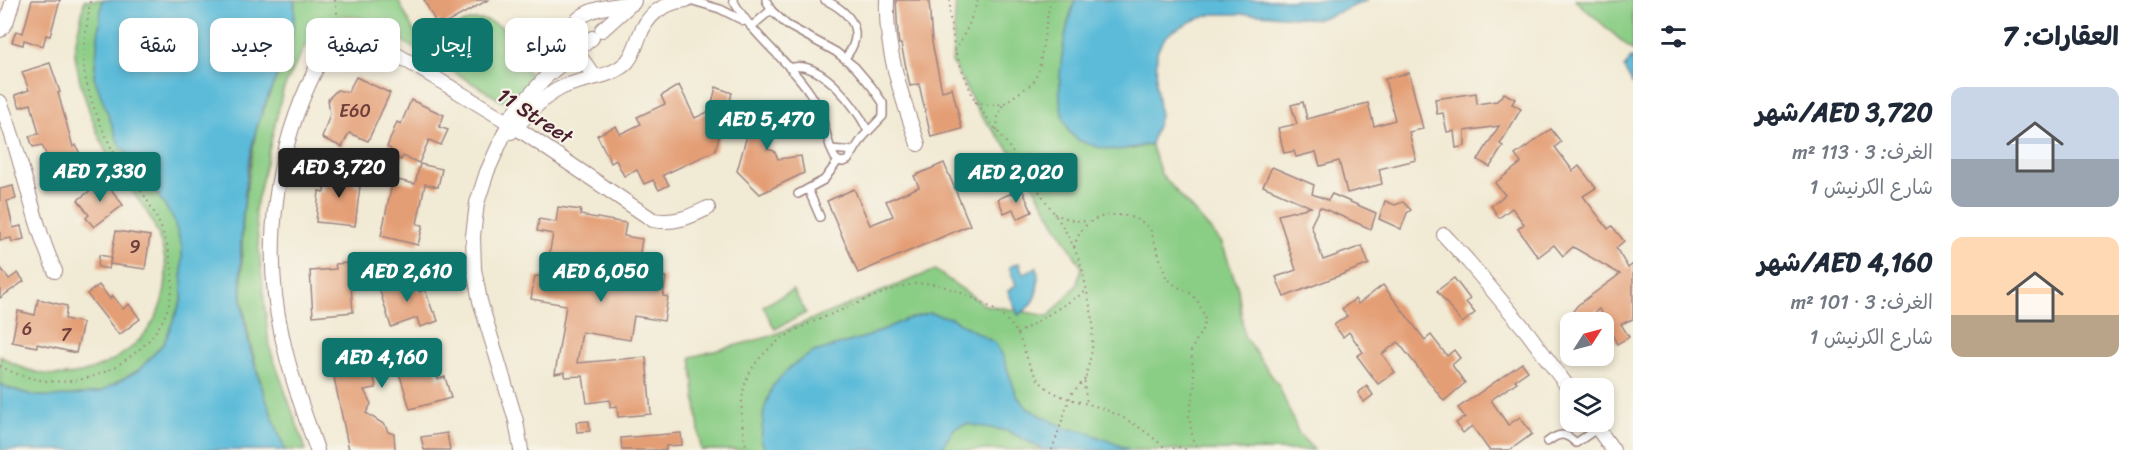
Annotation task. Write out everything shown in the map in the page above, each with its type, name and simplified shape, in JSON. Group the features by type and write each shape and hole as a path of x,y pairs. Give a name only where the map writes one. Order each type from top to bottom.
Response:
{"street":[{"path":"0,30 6,23 13,0"},
{"path":"512,125 548,96 570,84 617,70 635,50 644,25 652,15 662,7 674,2 691,0"},
{"path":"887,0 888,35 893,63 918,144"},
{"path":"588,42 634,2"},
{"path":"581,18 596,8 634,2"},
{"name":"11 Street","path":"400,57 512,125 654,220 678,221 708,208"},
{"path":"588,68 595,77"},
{"path":"316,72 297,111 282,169 275,210 273,252 275,293 281,334 291,374 317,450"},
{"path":"521,450 516,422 480,301 474,269 473,236 477,203 487,172 501,142 537,86 552,72"},
{"path":"0,102 17,149 41,240 55,271"},
{"path":"1444,235 1498,297 1561,378"},
{"path":"1601,432 1613,450"}],"lane":[{"path":"691,0 720,9 748,24"},
{"path":"733,0 748,24 789,68 819,108 831,149 838,161"},
{"path":"766,0 771,10 795,31 844,58 864,76 883,103 883,116 868,131 848,160 838,161 824,180 798,194"},
{"path":"825,0 845,14 854,27 853,49 844,58"},
{"path":"748,24 771,10"},
{"path":"789,68 802,66 833,84 853,106 868,131"},
{"path":"831,149 854,151"},
{"path":"808,189 820,217"},
{"path":"1547,442 1563,435 1569,436 1578,447 1590,432"}],"path":[{"path":"0,366 26,377 53,382 80,380 112,369 136,353 160,327 168,310 173,276 171,258 162,230 149,202 113,150 86,82 82,55 90,0"},
{"path":"335,0 337,18"},
{"path":"950,0 955,51 975,102 1054,214 1074,247 1088,290 1094,320 1094,335 1085,379 1084,392 1087,403"},
{"path":"955,51 968,27 978,0"},
{"path":"975,102 989,105 1003,104 1028,89 1037,77 1050,0"},
{"path":"997,131 998,117 1003,104"},
{"path":"1054,214 1072,220 1090,222 1114,215 1126,216 1143,222 1151,231 1166,277 1176,286 1190,293 1202,308 1205,317 1204,326 1191,350 1195,376 1189,416 1193,440 1199,450"},
{"path":"1074,247 1080,233 1090,222"},
{"path":"747,450 742,410 744,386 754,365 771,348 789,334 809,324 884,292 914,284 928,284 956,291 982,302 1002,316 1017,334 1030,368 1037,379 1057,395 1114,412 1155,438 1167,450 1178,447 1189,450"},
{"path":"1017,334 1088,290"},
{"path":"1052,450 1074,388 1085,379"}],"green space":[{"path":"84,0 102,0 94,77 151,185 173,218 182,247 182,299 164,343 139,370 100,392 55,397 36,396 0,384 0,356 25,369 51,375 77,374 103,365 140,339 152,323 161,305 165,285 165,264 161,243 152,221 106,153 80,81 75,47"},
{"path":"294,0 398,0 412,27 412,47 400,40 400,18 360,18 344,15 337,18 306,18 306,44 294,68 294,18 292,18"},
{"path":"956,0 1075,0 1067,26 1132,149 1151,144 1161,174 1222,243 1238,289 1244,336 1279,386 1299,434 1314,450 701,450 691,357 768,337 935,270 985,305 1049,316 1076,286 1082,268 1019,162 980,114 952,62"},
{"path":"1575,0 1633,0 1633,51"},
{"path":"493,23 505,29 505,72 528,72 534,80 516,99 502,101 454,72 493,72"},
{"path":"277,72 292,72 283,90 255,210 269,346 306,450 285,450 263,391 250,343 242,298 243,213 256,130"},
{"path":"793,290 806,313 775,329 763,306"}],"water":[{"path":"102,0 294,0 294,18 210,18 210,72 278,72 261,115 252,149 245,191 241,278 244,317 252,356 285,450 0,450 0,384 36,396 55,397 100,392 139,370 164,343 182,299 182,247 173,218 119,144 94,77"},
{"path":"1075,0 1368,0 1317,19 1259,14 1213,14 1192,21 1171,32 1163,40 1157,52 1156,84 1160,116 1151,144 1119,150 1105,149 1080,141 1069,131 1063,118 1060,102 1061,66 1063,47"},
{"path":"1633,58 1633,85 1624,68"},
{"path":"1019,263 1023,274 1037,267 1038,282 1033,301 1018,315 1008,291 1016,285 1009,267"},
{"path":"929,313 951,318 995,343 1003,356 1017,396 1027,408 1067,429 1081,430 1131,450 1044,450 1008,431 967,424 955,428 940,450 765,450 761,440 764,410 772,387 791,366 814,352 869,336 904,320"}],"building":[{"path":"32,0 60,0 50,36 46,35 43,46 24,40 23,45 12,42 16,31 23,33"},
{"path":"424,0 488,0 456,18 433,18"},
{"path":"896,0 929,0 932,43 942,91 952,88 962,129 931,137 919,84 910,86 901,44 899,44"},
{"path":"50,63 60,92 58,93 73,147 76,145 88,173 48,190 43,178 54,174 42,145 33,147 29,136 39,134 31,104 20,107 15,95 29,90 22,72"},
{"path":"1409,73 1423,129 1409,132 1416,160 1379,169 1382,184 1347,193 1339,161 1320,166 1316,152 1296,157 1294,151 1284,153 1278,128 1297,124 1291,105 1303,102 1307,119 1368,103 1374,126 1395,120 1385,79"},
{"path":"356,77 390,93 368,141 349,133 342,147 322,138 330,114 328,99 337,90 348,92"},
{"path":"679,85 695,118 710,111 716,87 732,93 715,151 663,175 669,185 659,190 653,180 644,184 637,170 624,176 616,160 611,163 597,135 616,126 620,134 641,124 637,117 665,104 661,96"},
{"path":"1476,93 1477,104 1497,101 1504,93 1515,99 1512,104 1521,109 1500,144 1503,146 1490,167 1478,160 1499,126 1465,131 1465,146 1456,148 1454,131 1447,132 1443,113 1437,114 1435,99"},
{"path":"411,100 444,115 439,127 448,130 441,145 429,140 419,163 403,156 401,160 389,154 391,149 387,147 397,122 401,124"},
{"path":"756,103 791,113 796,126 772,130 767,149 774,151 778,159 801,156 804,173 760,194 737,171"},
{"path":"1551,129 1561,142 1555,147 1573,171 1579,166 1596,188 1583,196 1608,229 1612,226 1624,241 1616,248 1628,268 1633,264 1633,319 1621,324 1629,337 1617,344 1614,338 1614,312 1601,312 1599,309 1595,312 1572,312 1578,305 1620,274 1573,247 1563,256 1554,245 1538,257 1518,229 1524,224 1512,208 1499,218 1491,206 1505,195 1495,183 1521,163 1515,155"},
{"path":"944,163 970,225 858,273 827,201 854,189 870,225 893,216 886,201 919,187 914,176"},
{"path":"420,164 442,169 438,187 425,184 417,224 423,225 418,245 381,236 393,179 415,184"},
{"path":"333,167 355,170 353,185 360,186 355,226 316,222 319,191 324,192 326,176 332,176"},
{"path":"1272,167 1314,185 1312,194 1328,200 1332,194 1376,213 1371,229 1320,207 1311,225 1323,260 1362,246 1369,264 1284,297 1276,277 1296,270 1278,215 1311,207 1263,186"},
{"path":"104,180 123,205 94,227 86,218 89,215 78,200"},
{"path":"13,186 16,199 7,201 13,228 21,226 24,239 12,242 11,238 0,240 0,189"},
{"path":"1022,189 1032,212 1017,219 1013,209 1004,213 998,199"},
{"path":"1385,201 1395,205 1403,202 1411,210 1407,213 1401,229 1379,219"},
{"path":"558,207 581,210 580,215 626,223 624,236 642,239 639,259 652,262 650,274 666,277 663,296 668,297 664,321 634,316 630,340 582,332 577,363 646,357 651,414 618,417 617,406 610,407 610,400 587,403 583,376 565,377 565,372 555,374 566,305 531,299 535,276 545,277 553,234 537,231 539,219 556,222"},
{"path":"116,231 150,236 145,269 110,264"},
{"path":"99,255 111,257 109,269 98,267"},
{"path":"349,263 353,312 313,316 310,271 336,269 335,264"},
{"path":"0,267 9,279 18,273 24,281 0,298"},
{"path":"414,274 419,292 425,290 438,321 420,327 417,318 391,327 379,288 399,282 398,279"},
{"path":"1454,278 1470,299 1466,302 1475,313 1462,323 1437,291"},
{"path":"99,285 110,299 112,295 123,309 129,304 140,319 119,335 87,294"},
{"path":"1383,285 1425,340 1431,335 1447,356 1454,350 1460,358 1452,365 1465,383 1444,401 1398,342 1382,354 1395,372 1378,384 1357,356 1363,352 1349,332 1343,337 1334,325 1347,316 1342,309 1355,299 1358,304"},
{"path":"38,299 67,306 65,319 83,323 76,353 37,344 37,347 12,342 18,311 35,315"},
{"path":"361,341 367,344 370,352 394,343 398,352 433,342 437,358 432,359 438,379 445,377 451,398 410,409 396,362 373,370 376,388 364,390 371,404 366,413 385,425 388,432 394,434 395,450 349,450 330,358 341,356 340,352 354,348 356,343"},
{"path":"1522,363 1528,371 1515,380 1517,382 1491,400 1508,425 1520,417 1532,434 1510,450 1489,450 1472,426 1463,433 1456,423 1465,417 1458,408"},
{"path":"1367,386 1373,395 1364,402 1358,393"},
{"path":"589,421 590,431 577,432 576,422"},
{"path":"447,433 450,450 424,450 421,437"},
{"path":"681,433 682,445 666,446 666,450 622,450 621,438"}]}
